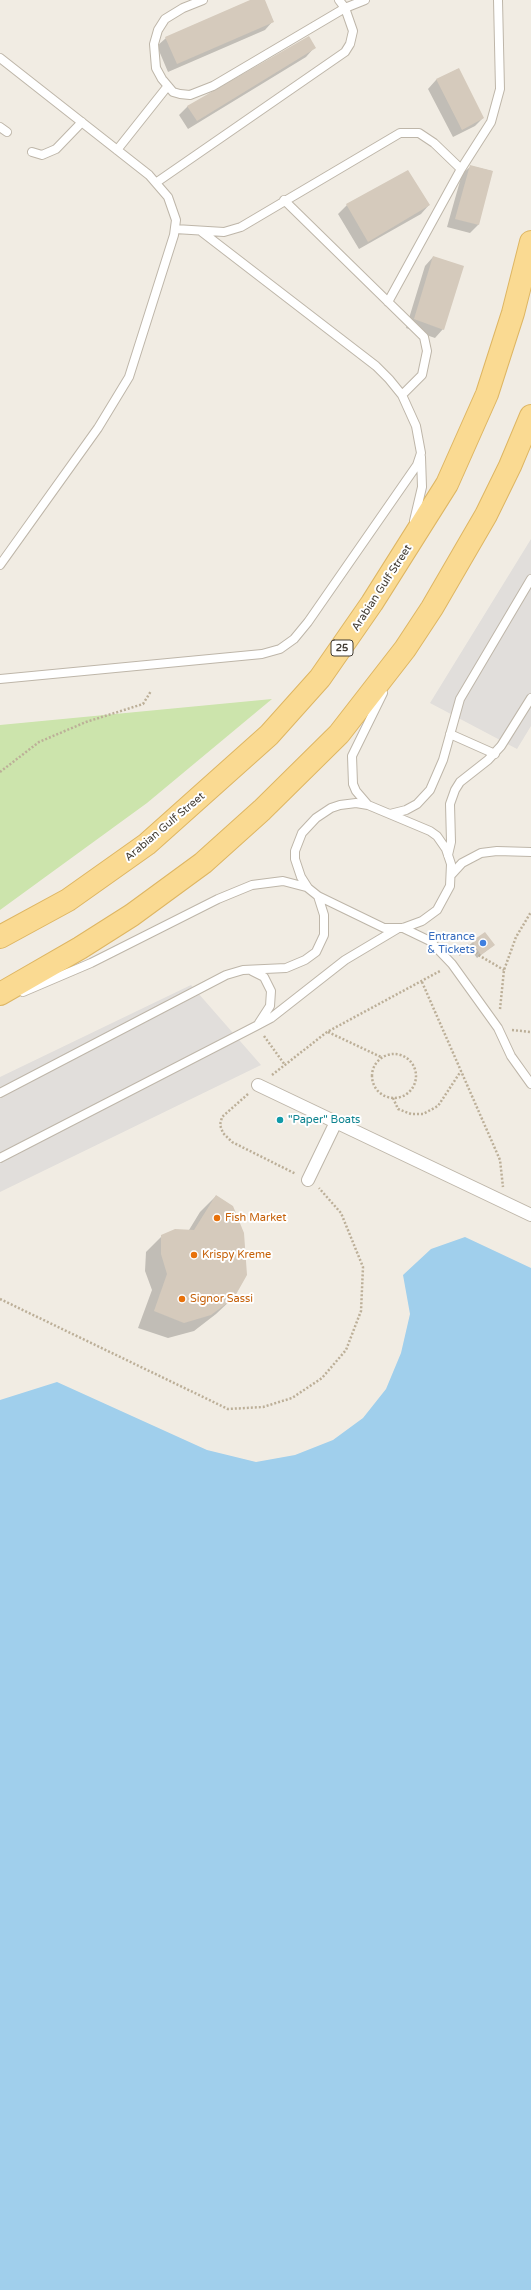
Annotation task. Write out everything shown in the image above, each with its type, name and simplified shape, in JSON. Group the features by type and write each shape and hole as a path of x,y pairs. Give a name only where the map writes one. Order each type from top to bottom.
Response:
{"main road":[{"name":"Arabian Gulf Street","path":"0,937 68,900 147,844 270,735 320,678 399,562 447,484 485,400 513,313 531,242"},
{"path":"0,994 80,948 132,915 191,872 232,838 339,734 405,649 432,608 486,515 510,466 531,416"}],"street":[{"path":"258,1085 531,1215"},
{"path":"308,1180 336,1122"}],"lane":[{"path":"203,0 183,8 165,19 158,30 154,44 156,68 167,87 180,94 190,95 201,92 345,8 365,0"},
{"path":"156,182 345,52 350,44 353,31 345,8 340,0"},
{"path":"388,302 461,169 491,122 500,89 498,0"},
{"path":"0,58 156,182 168,197 174,213 175,229 129,377 98,428 0,565"},
{"path":"117,150 167,87"},
{"path":"32,152 42,155 56,149 82,122"},
{"path":"175,229 202,232 224,232 241,226 400,134 419,133 434,143 461,169"},
{"path":"284,200 424,337 427,351 422,375 402,396"},
{"path":"202,232 376,366 402,396 416,426 420,440 422,488 418,507 399,562"},
{"path":"0,679 262,654 280,649 294,639 308,622 411,476 421,453"},
{"path":"390,814 406,810 426,796 438,773 460,699 531,579"},
{"path":"368,805 356,791 353,784 352,756 405,649"},
{"path":"448,855 451,842 450,804 455,790 460,782 495,754 507,738 531,698"},
{"path":"450,734 495,754"},
{"path":"0,1158 271,1018 345,960 400,929 422,921 437,910 447,896 451,875 448,855 442,842 430,831 368,805 348,803 331,808 316,818 302,833 294,851 294,859 298,871 308,888"},
{"path":"451,875 462,863 481,853 497,851 531,852"},
{"path":"0,1001 91,963 218,900 252,885 283,881 300,884 318,896 384,928 400,929 430,941 452,964 498,1028 511,1056 531,1084"},
{"path":"0,1093 226,975 243,970 286,968 301,963 316,952 323,940 325,928 324,915 318,896"},
{"path":"243,970 261,975 267,981 270,991 270,1006 256,1026"}],"path":[{"path":"0,772 39,742 86,722 143,704 151,691"},
{"path":"498,1028 504,970 516,937 531,912"},
{"path":"0,1299 228,1409 263,1407 292,1398 322,1378 346,1350 361,1311 363,1267 341,1213 319,1188 308,1180 232,1142 223,1133 220,1125 222,1117 258,1085 327,1032 422,982 452,964 468,945 480,956 504,970"},
{"path":"422,982 500,1160 505,1203"},
{"path":"256,1026 285,1065"},
{"path":"327,1032 381,1057"},
{"path":"393,1053 405,1055 414,1064 417,1076 414,1088 405,1096 393,1098 382,1095 374,1087 372,1076 374,1065 381,1057 393,1053"},
{"path":"393,1098 398,1109 411,1114 423,1114 438,1106 461,1071"}],"green space":[{"path":"272,699 147,803 0,910 0,725"}],"shaded area":[{"path":"531,539 531,726 517,749 430,703"},
{"path":"191,985 261,1065 0,1192 0,1077"}],"water":[{"path":"465,1237 531,1268 531,2290 0,2290 0,1400 57,1382 207,1450 256,1462 295,1455 333,1440 363,1418 386,1389 401,1353 410,1314 403,1275 431,1249"}],"building":[{"path":"250,0 265,0 274,22 177,64 165,37"},
{"path":"309,36 316,48 197,121 187,106"},
{"path":"459,68 484,118 462,130 436,79"},
{"path":"470,165 493,171 479,225 455,219"},
{"path":"408,170 430,205 368,242 346,204"},
{"path":"433,256 464,266 444,330 414,319"},
{"name":"Entrance & Tickets","path":"485,932 495,945 481,955 472,941"},
{"path":"216,1195 233,1206 244,1233 247,1275 234,1298 211,1315 184,1323 154,1311 167,1274 161,1254 161,1235 175,1229 194,1230"}],"place":[{"name":"Entrance & Tickets","path":"483,943"},
{"name":"\"Paper\" Boats","path":"280,1120"},
{"name":"Fish Market","path":"217,1218"},
{"name":"Krispy Kreme","path":"194,1255"},
{"name":"Signor Sassi","path":"182,1299"}]}
